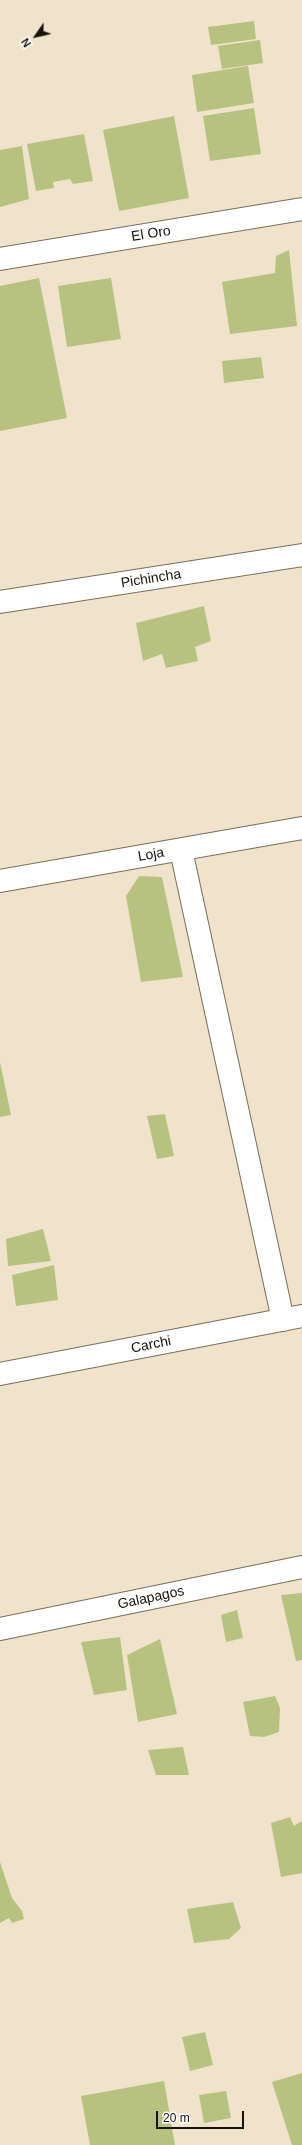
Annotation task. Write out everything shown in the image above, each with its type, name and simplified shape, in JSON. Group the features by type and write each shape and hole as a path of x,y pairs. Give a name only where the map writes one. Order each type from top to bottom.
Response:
{"street":[{"name":"El Oro","path":"0,259 302,209"},
{"name":"Pichincha","path":"0,602 302,555"},
{"name":"Loja","path":"0,881 302,828"},
{"path":"181,850 292,1318"},
{"name":"Carchi","path":"0,1374 292,1318"},
{"name":"Galapagos","path":"0,1629 302,1567"}],"building":[{"path":"254,21 256,39 211,45 208,27"},
{"path":"260,40 263,63 222,69 218,46"},
{"path":"248,66 254,103 197,112 192,75"},
{"path":"254,108 261,154 210,161 203,116"},
{"path":"174,116 189,198 119,211 103,130"},
{"path":"84,134 93,181 73,184 70,179 53,182 54,188 36,191 27,144"},
{"path":"22,146 29,199 0,207 0,150"},
{"path":"289,250 297,326 230,334 222,282 275,273 276,256"},
{"path":"39,278 67,418 0,431 0,286"},
{"path":"111,278 121,339 67,347 58,286"},
{"path":"261,357 264,378 224,383 222,361"},
{"path":"204,606 211,641 195,647 198,661 166,668 162,654 143,661 136,623"},
{"path":"139,876 162,877 183,977 141,982 126,896"},
{"path":"0,1062 11,1115 0,1117"},
{"path":"165,1114 174,1156 157,1159 147,1116"},
{"path":"43,1229 51,1261 8,1266 6,1239"},
{"path":"54,1265 58,1300 16,1306 12,1275"},
{"path":"302,1593 302,1660 296,1661 281,1595"},
{"path":"237,1610 243,1638 226,1642 221,1615"},
{"path":"120,1637 127,1690 94,1695 81,1642"},
{"path":"160,1639 177,1714 138,1722 127,1655"},
{"path":"275,1696 280,1708 279,1732 264,1737 250,1736 243,1702"},
{"path":"183,1747 189,1775 156,1775 148,1750"},
{"path":"290,1817 294,1826 302,1821 302,1873 281,1877 271,1823"},
{"path":"0,1862 12,1898 22,1911 24,1919 12,1923 9,1918 0,1923"},
{"path":"233,1902 241,1928 229,1939 194,1943 187,1909"},
{"path":"205,2032 213,2065 190,2071 182,2037"},
{"path":"302,2073 302,2145 292,2145 272,2082"},
{"path":"164,2081 175,2145 90,2145 81,2096"},
{"path":"226,2091 231,2118 204,2123 199,2095"}]}
